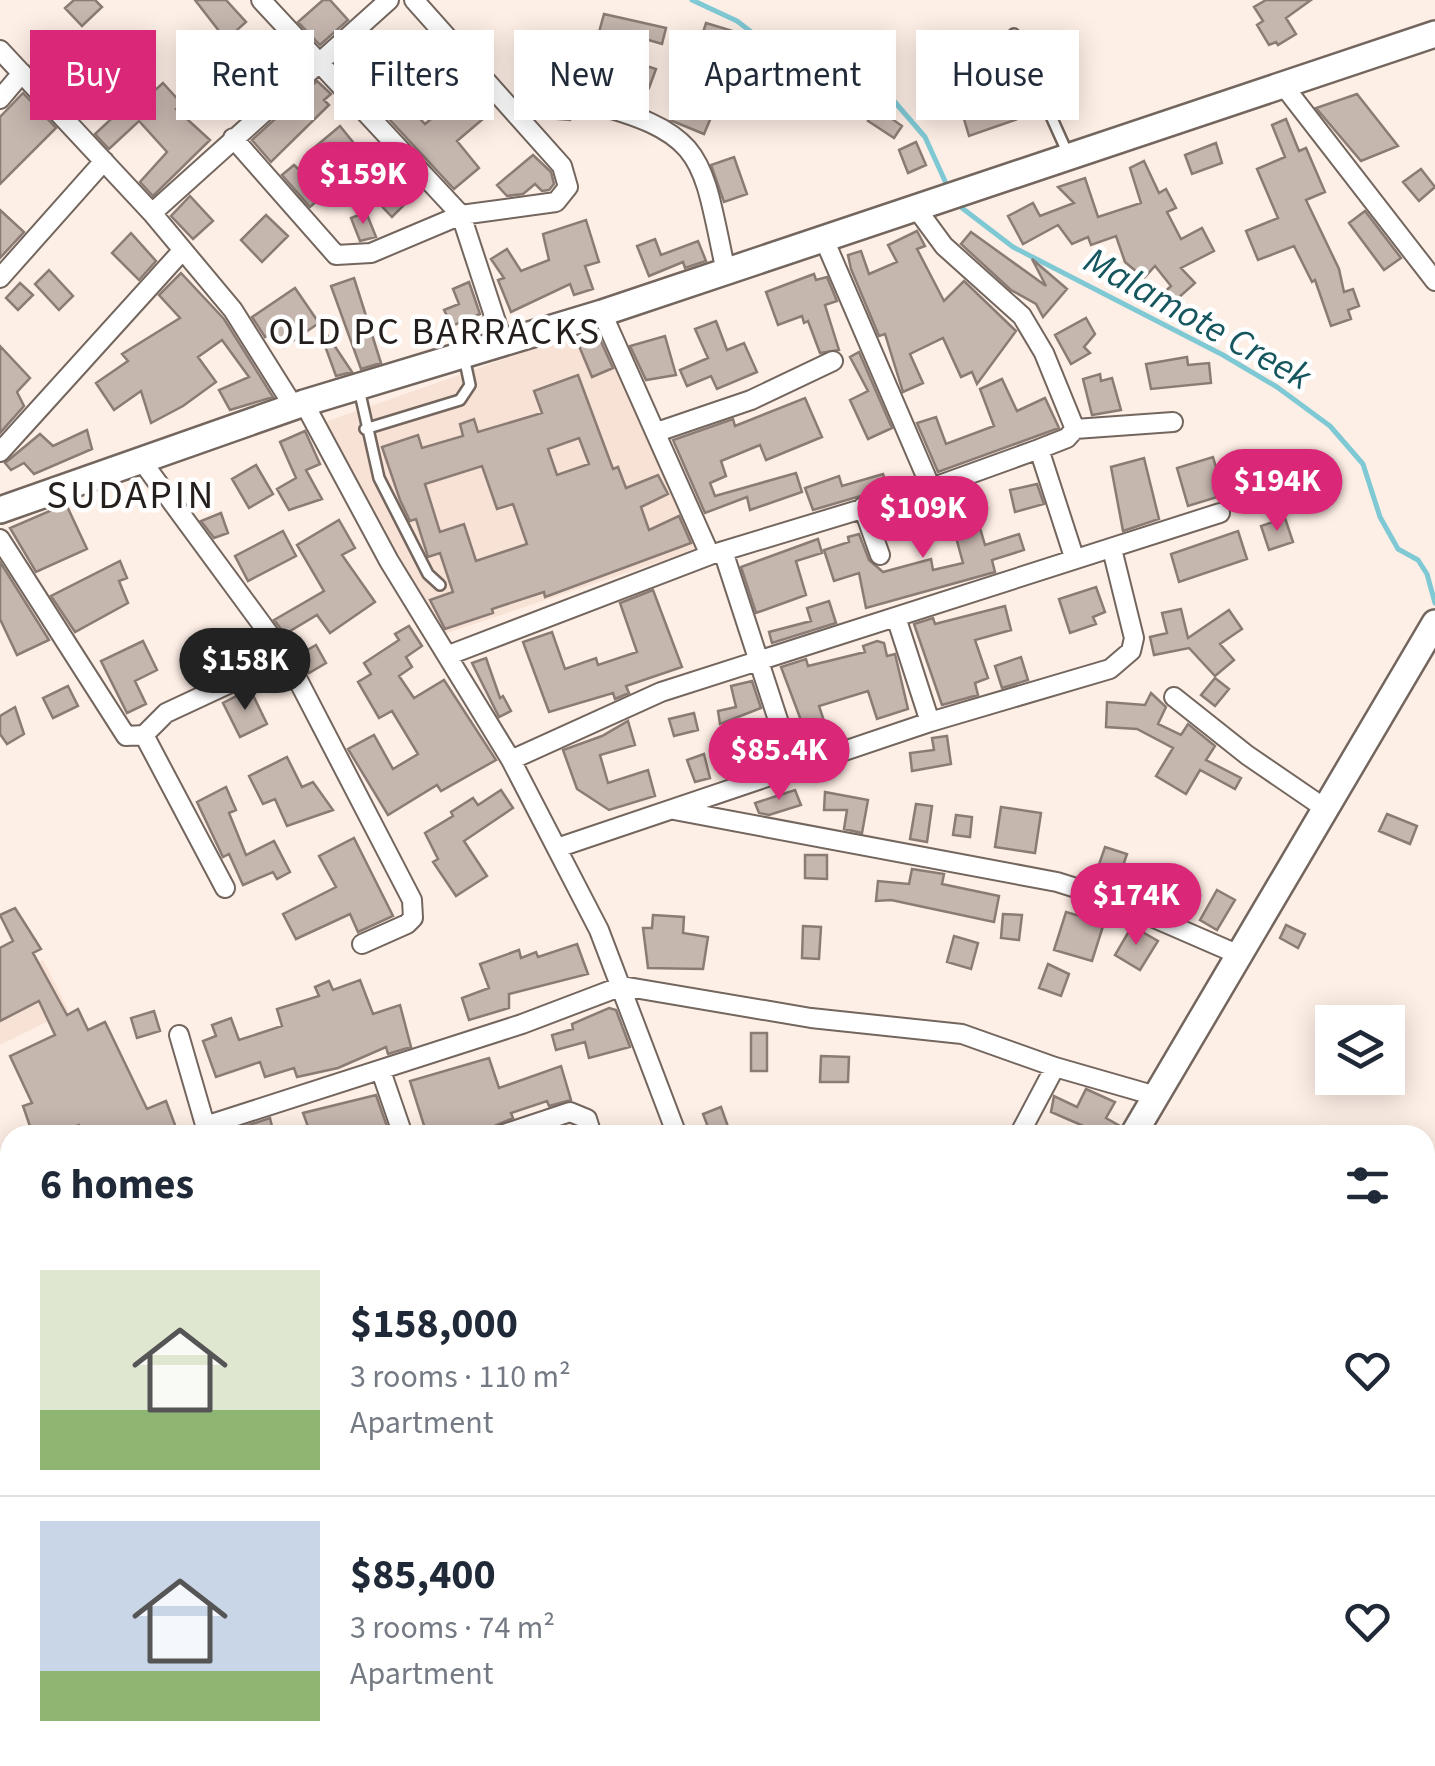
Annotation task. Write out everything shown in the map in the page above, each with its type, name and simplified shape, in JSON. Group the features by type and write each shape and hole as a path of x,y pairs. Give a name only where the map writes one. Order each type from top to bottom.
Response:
{"main road":[{"path":"0,510 299,405 602,313 1435,34"},
{"path":"1140,1125 1323,807 1435,623"}],"street":[{"path":"261,0 461,215 503,343"},
{"path":"152,214 389,0"},
{"path":"233,138 336,255 371,253 461,215 556,202 565,194 568,176 414,0"},
{"path":"0,50 152,214 233,310 299,405 511,760 557,848 622,986 673,1125"},
{"path":"0,99 22,73"},
{"path":"1283,85 1435,281"},
{"path":"649,120 688,146 698,160 726,272"},
{"path":"0,278 104,161"},
{"path":"916,208 944,246 1022,316 1044,352 1075,429"},
{"path":"824,239 931,488"},
{"path":"0,452 182,250"},
{"path":"602,313 716,553 758,660 794,769"},
{"path":"657,432 751,400 832,361"},
{"path":"449,654 716,553 931,488 1067,438 1075,429 1173,422"},
{"path":"1039,449 1074,557"},
{"path":"141,460 286,657 412,900 413,918 408,924 362,944"},
{"path":"863,508 880,556"},
{"path":"511,760 661,692 1220,513"},
{"path":"0,540 122,733 134,738 144,735 166,713 286,657"},
{"path":"557,848 930,722 1072,682 1121,661 1134,638 1112,548"},
{"path":"896,617 930,722"},
{"path":"1174,696 1246,755 1323,807"},
{"path":"144,735 225,888"},
{"path":"674,810 1057,882 1108,898 1238,954"},
{"path":"224,1125 622,986 811,1018 962,1034 1055,1068 1156,1096"},
{"path":"179,1036 205,1125"},
{"path":"1025,1125 1055,1068"},
{"path":"381,1071 400,1125"},
{"path":"531,1125 570,1112 586,1119 588,1125"}],"lane":[{"path":"1052,120 1069,157"},
{"path":"365,429 460,400 470,385 464,354"},
{"path":"358,386 365,429 389,502 428,574 440,586"}],"shaded area":[{"path":"598,326 704,547 438,636 322,423"},
{"path":"43,960 69,1011 0,1045 0,982"}],"building":[{"path":"74,0 95,0 102,7 82,26 65,8"},
{"path":"195,0 226,0 246,22 237,30 218,30"},
{"path":"323,0 330,0 348,20 320,45 314,39 314,30 306,30 298,22"},
{"path":"1266,0 1311,0 1286,18 1296,34 1278,45 1269,45 1257,25 1263,21 1254,7"},
{"path":"604,14 666,28 662,44 649,40 649,30 600,30"},
{"path":"706,23 729,30 704,30"},
{"path":"649,67 656,69 649,88"},
{"path":"317,81 331,94 324,100 329,105 314,120"},
{"path":"163,83 176,97 176,120 188,120 210,140 153,196 140,182 167,152 139,121 109,149 95,134 110,120 156,120 156,89"},
{"path":"23,93 30,100 30,120 48,120 56,128 0,184 0,117"},
{"path":"1357,94 1398,146 1361,161 1316,108"},
{"path":"1286,119 1299,151 1306,148 1325,192 1306,200 1339,269 1344,292 1353,289 1359,306 1348,310 1351,319 1331,326 1315,280 1312,282 1294,246 1258,260 1246,231 1278,218 1257,169 1285,157 1272,125"},
{"path":"274,120 314,120 271,162 252,140"},
{"path":"390,120 421,120 425,124 430,120 482,120 457,141 479,168 454,189"},
{"path":"670,120 710,120 704,134"},
{"path":"894,120 902,126 894,138 868,121"},
{"path":"964,120 1015,120 969,136"},
{"path":"340,126 369,162 352,176 353,182 332,157 326,161 315,147"},
{"path":"916,142 926,165 908,173 899,150"},
{"path":"1216,143 1222,163 1192,174 1185,155"},
{"path":"533,155 551,172 554,184 542,191 535,184 523,194 507,196 497,185"},
{"path":"734,157 747,194 724,202 711,165"},
{"path":"1144,161 1159,193 1166,189 1176,208 1167,212 1181,239 1202,228 1214,251 1181,268 1195,283 1177,299 1185,308 1174,318 1157,299 1171,286 1155,266 1144,278 1125,262 1116,236 1091,245 1088,237 1072,244 1058,225 1023,244 1008,216 1033,203 1040,216 1074,203 1058,187 1085,178 1098,217 1141,203 1130,168"},
{"path":"294,165 325,194 310,207 282,175"},
{"path":"1421,169 1435,187 1419,201 1403,182"},
{"path":"395,177 413,196 392,217 374,198"},
{"path":"190,196 213,221 193,239 171,216"},
{"path":"0,210 24,232 0,258"},
{"path":"1365,211 1401,258 1384,270 1349,223"},
{"path":"366,212 376,237 360,241 351,218"},
{"path":"266,215 288,236 262,262 241,240"},
{"path":"586,220 599,262 585,266 593,289 574,295 570,284 511,312 498,280 504,278 491,259 507,249 521,271 549,260 543,234"},
{"path":"917,231 925,246 917,249 944,301 964,281 1016,331 977,384 972,372 961,377 943,338 910,354 923,383 903,392 885,334 879,336 851,269 848,255 861,251 869,274 897,262 888,245"},
{"path":"971,232 1046,286 1032,259 1067,289 1043,317 1036,304 1011,290 961,244"},
{"path":"131,233 156,261 139,280 112,253"},
{"path":"655,239 661,255 698,241 706,261 685,268 683,262 649,276 637,246"},
{"path":"49,270 73,296 59,310 35,284"},
{"path":"181,273 224,319 273,397 230,410 219,390 249,377 222,340 198,357 216,382 183,406 151,423 141,391 114,410 96,383 128,361 122,354 180,318 159,295"},
{"path":"814,274 816,280 827,277 837,301 825,305 839,350 820,353 808,321 804,323 802,316 778,325 766,292"},
{"path":"354,278 381,363 361,369 331,286"},
{"path":"469,282 480,314 452,326 444,310 459,304 453,289"},
{"path":"20,283 33,295 18,310 6,298"},
{"path":"295,288 319,323 284,347 270,334 265,337 252,317"},
{"path":"1086,318 1095,334 1084,347 1090,353 1071,364 1055,335"},
{"path":"716,321 727,350 744,343 757,372 717,389 711,376 687,386 680,370 708,358 695,329"},
{"path":"324,330 352,372 336,376 320,332"},
{"path":"665,336 676,375 646,380 630,346"},
{"path":"599,337 613,368 592,377 579,346"},
{"path":"0,346 30,378 17,392 24,406 0,433"},
{"path":"859,352 892,428 868,439 850,400 868,391 850,357"},
{"path":"1187,357 1188,365 1209,363 1211,383 1151,389 1146,364"},
{"path":"1100,374 1101,381 1112,378 1121,410 1092,415 1083,379"},
{"path":"578,375 613,469 618,467 626,488 658,475 668,494 641,507 649,530 679,516 691,543 545,597 544,592 492,609 493,613 445,629 430,600 453,592 440,553 428,557 416,519 410,521 400,500 382,447 418,435 422,448 463,436 460,424 474,419 478,432 542,413 534,391","holes":["579,438 589,464 557,475 548,449","482,466 497,509 513,504 527,544 476,561 464,524 440,532 425,484"]},
{"path":"1002,379 1017,411 1045,398 1059,428 938,472 917,423 936,417 946,444 994,426 980,389"},
{"path":"805,398 822,437 766,460 760,445 721,461 726,476 710,483 715,496 796,473 802,492 750,510 747,497 705,513 673,440 733,419 735,426"},
{"path":"87,430 92,449 34,474 24,463 11,470 5,463 40,434 53,446"},
{"path":"305,431 320,464 306,470 322,499 289,510 277,489 296,478 280,442"},
{"path":"1213,457 1224,495 1188,506 1177,468"},
{"path":"1144,458 1159,519 1123,531 1111,467"},
{"path":"256,465 273,494 249,508 232,479"},
{"path":"883,474 888,488 813,510 805,488 839,476 842,486"},
{"path":"1037,484 1044,504 1015,512 1010,490"},
{"path":"980,500 985,519 978,521 985,545 1019,534 1024,550 992,560 995,572 866,608 859,573 834,581 824,550 849,542 848,537 859,534 869,560 883,572 931,559 933,570 963,563 948,508"},
{"path":"66,504 87,549 36,572 10,528"},
{"path":"221,513 228,533 214,538 201,521"},
{"path":"1285,518 1293,542 1269,550 1261,526"},
{"path":"339,520 355,548 342,555 375,602 330,633 317,615 285,634 274,620 324,591 297,545"},
{"path":"283,531 296,556 248,581 235,556"},
{"path":"1238,531 1247,559 1179,582 1171,554"},
{"path":"818,539 822,553 796,561 806,595 756,613 741,567"},
{"path":"120,561 127,578 119,581 128,603 75,632 51,596"},
{"path":"0,562 49,640 17,655 0,619"},
{"path":"1096,587 1105,612 1093,617 1096,624 1070,633 1059,599"},
{"path":"653,590 682,667 626,686 629,693 615,699 613,693 549,712 523,642 552,632 565,669 596,658 598,665 637,652 620,603"},
{"path":"829,601 836,623 772,643 769,632 811,621 807,608"},
{"path":"1005,606 1011,630 975,640 988,678 975,683 978,695 942,705 914,624 933,618 935,624"},
{"path":"1181,609 1188,638 1229,610 1242,629 1220,644 1234,660 1215,676 1189,648 1154,655 1150,637 1167,633 1162,613"},
{"path":"409,626 422,646 406,657 412,667 399,676 414,698 444,680 496,760 441,791 437,785 388,815 348,749 374,735 393,769 418,754 392,711 379,718 358,682 371,674 364,663 399,640 395,634"},
{"path":"242,635 253,659 197,685 185,661"},
{"path":"143,641 157,670 135,681 146,704 127,713 101,661"},
{"path":"884,643 887,656 895,654 908,709 877,719 868,691 819,706 831,742 806,751 798,725 802,723 781,667 806,659 808,666 865,652 863,646"},
{"path":"316,645 326,663 309,673 299,655"},
{"path":"1021,657 1028,680 1002,688 995,666"},
{"path":"486,658 500,698 503,696 511,711 499,717 472,663"},
{"path":"1215,678 1229,689 1215,706 1201,695"},
{"path":"752,681 761,708 720,724 718,711 736,707 731,686"},
{"path":"68,686 78,706 53,718 43,698"},
{"path":"250,689 267,724 240,737 223,703"},
{"path":"1151,693 1166,707 1158,724 1181,735 1188,724 1215,746 1206,760 1241,778 1235,789 1200,770 1186,794 1156,776 1173,748 1137,729 1106,727 1107,702 1145,705"},
{"path":"15,707 24,734 7,744 0,734 0,716"},
{"path":"694,713 698,730 674,736 669,719"},
{"path":"628,721 635,745 600,755 608,783 648,770 655,796 609,810 577,789 563,750 602,736"},
{"path":"947,736 951,764 912,771 910,753 934,750 932,738"},
{"path":"704,754 710,778 695,782 687,760"},
{"path":"287,757 302,787 313,782 333,810 287,826 275,799 263,804 249,776"},
{"path":"226,787 236,810 229,813 246,855 274,841 290,872 277,879 273,872 243,885 229,854 223,857 197,802"},
{"path":"501,790 513,808 464,841 487,876 456,896 433,862 438,859 425,833 473,798 478,805"},
{"path":"795,790 801,805 769,815 759,813 755,803"},
{"path":"825,792 868,800 862,833 844,829 847,810 824,810"},
{"path":"916,804 932,806 927,842 910,839"},
{"path":"1001,807 1041,813 1035,853 995,847"},
{"path":"1387,814 1417,826 1410,844 1379,831"},
{"path":"956,815 972,817 970,837 953,835"},
{"path":"354,838 393,916 358,932 350,914 296,939 283,914 336,887 319,856"},
{"path":"1105,847 1127,854 1116,886 1094,879"},
{"path":"805,855 827,855 827,879 805,878"},
{"path":"912,869 944,874 942,884 999,896 994,922 891,900 876,901 878,881 909,884"},
{"path":"1217,890 1235,900 1217,930 1200,920"},
{"path":"15,908 41,949 33,953 67,1015 78,1009 88,1030 105,1022 147,1109 166,1101 175,1125 30,1125 23,1106 32,1103 10,1056 55,1035 39,1001 0,1021 0,948 13,941 0,915"},
{"path":"1066,912 1104,923 1092,961 1054,950"},
{"path":"1003,914 1022,915 1019,940 1001,938"},
{"path":"653,915 684,917 683,933 708,937 703,969 648,968 643,928 652,928"},
{"path":"1286,925 1305,934 1298,948 1280,938"},
{"path":"803,926 821,927 819,959 802,958"},
{"path":"1132,926 1158,941 1140,970 1115,955"},
{"path":"954,936 978,943 971,969 947,962"},
{"path":"577,944 588,974 509,994 509,1008 469,1020 462,998 489,988 480,964 519,950 521,958 536,952 538,957"},
{"path":"1048,964 1069,974 1061,996 1039,988"},
{"path":"360,980 373,1014 400,1005 411,1047 388,1054 386,1047 338,1068 297,1077 294,1068 265,1077 260,1062 216,1077 203,1041 216,1036 212,1025 231,1018 239,1040 282,1026 277,1009 319,996 315,987 329,981 333,990"},
{"path":"609,1008 616,1010 630,1047 589,1058 585,1042 556,1050 552,1035 573,1029 572,1024"},
{"path":"154,1011 160,1031 137,1038 131,1018"},
{"path":"751,1033 767,1033 767,1071 751,1071"},
{"path":"821,1056 849,1057 848,1082 820,1082"},
{"path":"489,1058 499,1088 561,1066 571,1100 549,1106 547,1101 511,1113 513,1118 497,1125 424,1125 410,1081"},
{"path":"1086,1089 1115,1102 1106,1118 1118,1125 1081,1125 1051,1112 1054,1096 1077,1107"},
{"path":"376,1095 386,1125 307,1125 303,1113"},
{"path":"721,1107 727,1125 707,1125 703,1114"},
{"path":"270,1118 272,1125 249,1125"}],"waterway":[{"name":"Malamote Creek","path":"692,0 737,21 792,63 887,93 925,137 945,181"},
{"name":"Malamote Creek","path":"962,208 1013,247 1223,355 1277,387 1330,426 1363,464 1380,517 1398,549 1418,560 1427,574 1435,603"}],"district":[{"name":"OLD PC BARRACKS","path":"435,331"},
{"name":"SUDAPIN","path":"131,494"}]}
